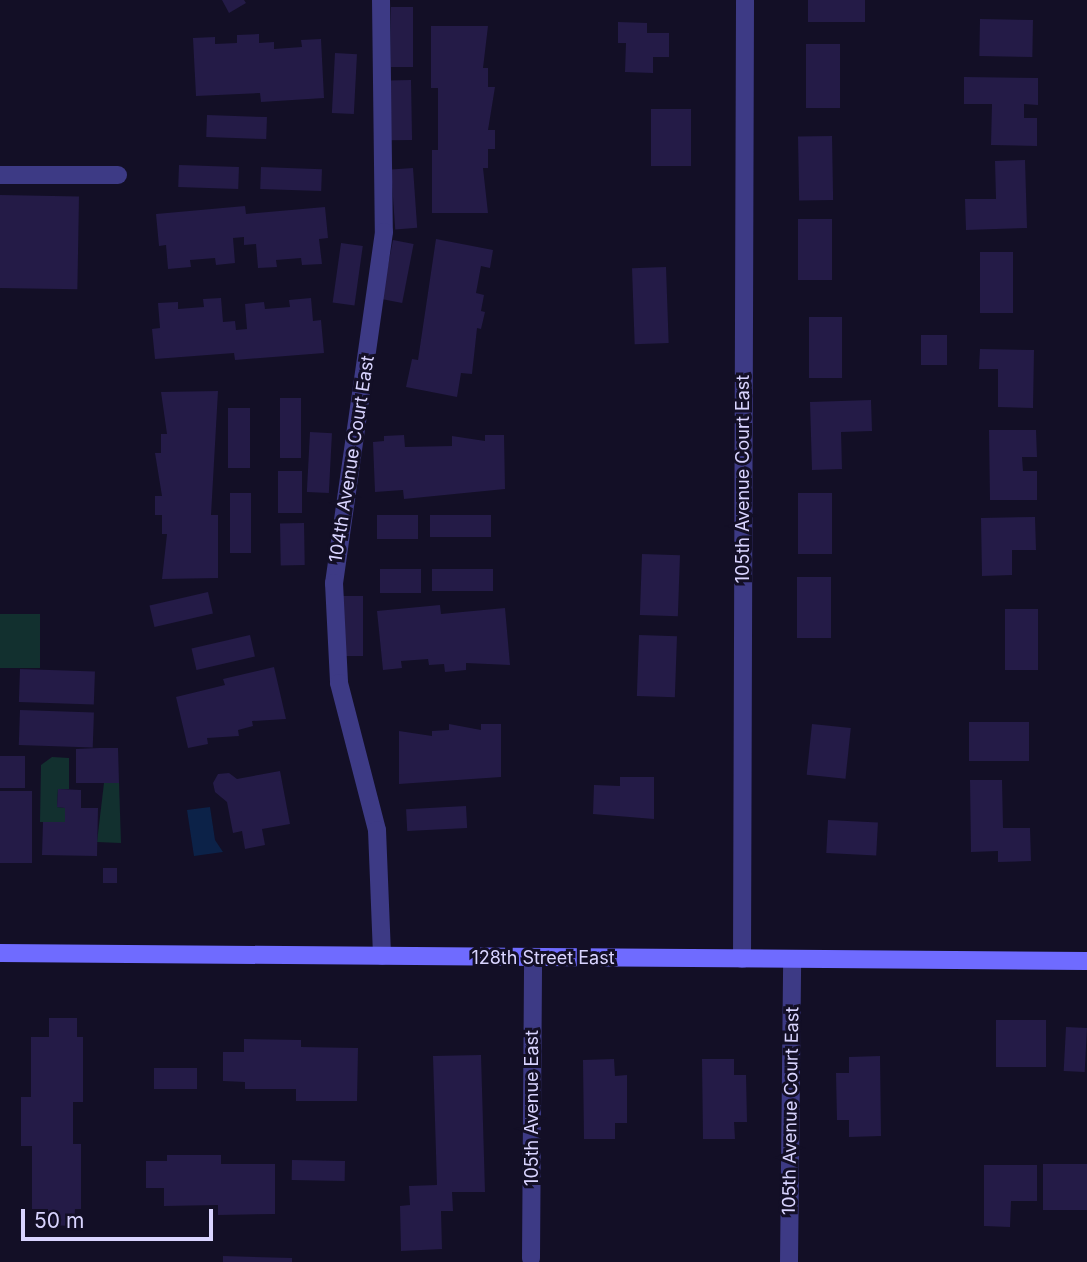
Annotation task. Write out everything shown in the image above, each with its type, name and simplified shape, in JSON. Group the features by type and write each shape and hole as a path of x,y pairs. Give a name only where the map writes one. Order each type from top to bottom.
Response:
{"street":[{"name":"104th Avenue Court East","path":"380,0 384,232 334,583 338,682 377,830 382,956"},
{"name":"105th Avenue Court East","path":"742,959 745,0"},
{"path":"0,175 118,175"},
{"name":"128th Street East","path":"0,953 1087,961"},
{"name":"105th Avenue East","path":"531,1258 533,958"},
{"name":"105th Avenue Court East","path":"789,1262 792,959"}],"green space":[{"path":"0,614 40,614 40,668 0,668"},
{"path":"52,757 69,758 69,789 58,789 57,807 65,808 65,822 40,822 41,765"},
{"path":"104,783 119,783 121,843 97,842"}],"water":[{"path":"210,807 215,840 223,852 194,856 187,810"}],"building":[{"path":"222,0 244,0 246,3 229,13"},
{"path":"808,0 865,0 865,22 808,22"},
{"path":"391,7 413,7 413,67 391,67"},
{"path":"980,19 1033,20 1032,57 979,56"},
{"path":"618,22 647,23 647,33 669,33 669,57 653,57 653,73 625,72 626,43 618,43"},
{"path":"431,26 488,26 483,68 488,68 488,87 495,87 488,130 495,130 495,149 488,149 488,168 483,168 488,213 432,213 432,150 438,150 438,88 431,88"},
{"path":"259,34 259,43 274,42 274,49 302,47 301,40 321,39 324,98 261,102 260,93 196,96 193,38 215,37 215,44 237,43 237,35"},
{"path":"806,44 840,44 840,108 806,108"},
{"path":"335,53 357,54 354,114 332,113"},
{"path":"964,77 1038,78 1038,105 1024,104 1024,118 1037,118 1037,146 991,145 992,104 964,104"},
{"path":"389,80 411,80 412,140 390,140"},
{"path":"651,109 691,109 691,166 651,166"},
{"path":"207,115 267,117 266,139 206,137"},
{"path":"832,136 833,200 799,201 798,137"},
{"path":"1025,160 1027,228 966,230 965,199 996,199 995,161"},
{"path":"179,165 239,167 238,189 178,187"},
{"path":"261,167 322,169 321,191 260,189"},
{"path":"413,168 417,228 395,229 391,170"},
{"path":"0,195 79,196 77,289 0,288"},
{"path":"245,206 246,214 325,207 328,238 319,239 322,264 302,265 301,258 276,260 277,267 258,268 256,244 244,245 244,237 233,238 235,263 216,265 215,258 190,260 191,267 168,269 166,245 159,246 156,214"},
{"path":"798,219 832,219 832,280 798,280"},
{"path":"436,239 493,250 490,268 481,266 476,293 484,295 481,311 485,312 481,329 477,328 472,374 461,373 457,397 406,387 412,359 418,360"},
{"path":"393,240 414,244 402,303 382,299"},
{"path":"341,243 363,246 354,305 333,302"},
{"path":"980,252 1013,252 1013,313 980,313"},
{"path":"666,267 669,343 635,344 632,268"},
{"path":"221,298 223,322 235,321 236,330 247,329 245,304 264,302 265,309 290,307 289,300 311,298 313,321 321,320 324,353 235,360 234,353 155,359 152,329 160,328 158,303 178,302 178,309 204,307 203,299"},
{"path":"809,317 842,317 842,378 809,378"},
{"path":"921,335 947,335 947,365 921,365"},
{"path":"980,349 1034,350 1033,408 998,407 998,369 979,369"},
{"path":"218,391 211,515 218,515 218,578 162,579 167,534 162,534 162,515 155,515 155,496 162,496 155,453 161,453 161,434 167,434 161,392"},
{"path":"280,398 301,398 301,458 280,458"},
{"path":"871,400 872,431 841,432 842,469 812,470 810,402"},
{"path":"228,408 250,408 250,468 228,468"},
{"path":"989,430 1036,430 1037,457 1022,457 1023,471 1037,471 1037,500 990,500"},
{"path":"310,432 332,433 329,493 307,492"},
{"path":"404,435 405,447 452,446 452,436 485,441 485,435 504,435 505,489 404,499 403,490 375,492 373,442 384,441 384,436"},
{"path":"278,471 302,471 302,513 278,513"},
{"path":"230,493 251,493 251,553 230,553"},
{"path":"798,493 832,493 832,554 798,554"},
{"path":"377,515 418,515 418,539 377,539"},
{"path":"430,515 491,515 491,537 430,537"},
{"path":"1035,517 1036,550 1012,550 1012,575 982,576 981,518"},
{"path":"280,523 304,523 305,565 281,565"},
{"path":"642,554 680,555 678,616 640,615"},
{"path":"380,569 421,569 421,593 380,593"},
{"path":"432,569 493,569 493,591 432,591"},
{"path":"797,577 831,577 831,638 797,638"},
{"path":"208,592 213,613 154,627 150,605"},
{"path":"342,596 363,596 363,656 342,656"},
{"path":"440,605 441,614 505,608 510,665 466,663 466,670 445,672 444,664 429,665 428,659 401,661 402,668 383,670 377,611"},
{"path":"1005,609 1038,609 1038,670 1005,670"},
{"path":"250,635 255,656 196,670 192,648"},
{"path":"639,635 677,636 675,697 637,696"},
{"path":"274,667 286,719 252,721 253,726 238,730 239,736 207,738 208,744 188,748 176,697 225,685 223,679"},
{"path":"20,669 95,672 94,705 19,702"},
{"path":"20,710 94,713 93,748 19,745"},
{"path":"969,722 1029,722 1029,761 969,761"},
{"path":"449,724 481,730 481,724 501,724 501,777 399,784 399,731 432,736 432,731 449,730"},
{"path":"812,724 851,728 845,779 807,775"},
{"path":"118,748 119,783 76,783 76,749"},
{"path":"0,756 25,756 25,788 0,788"},
{"path":"280,771 290,824 262,829 265,845 245,849 242,831 233,833 227,802 215,792 213,783 218,774 229,773 237,779"},
{"path":"620,777 654,777 654,819 593,814 594,785 620,786"},
{"path":"970,780 1002,780 1003,828 1030,828 1031,861 998,862 998,851 971,852"},
{"path":"58,789 81,790 81,808 98,808 97,856 42,855 43,822 65,822 65,808 57,807"},
{"path":"0,791 32,791 32,863 0,863"},
{"path":"466,806 467,828 407,831 406,809"},
{"path":"828,820 878,823 876,856 826,853"},
{"path":"103,868 117,868 117,883 103,883"},
{"path":"49,1018 77,1018 77,1037 83,1037 83,1102 73,1102 73,1144 81,1144 81,1209 75,1209 74,1226 48,1225 48,1209 32,1209 32,1146 21,1146 21,1097 31,1097 31,1037 49,1037"},
{"path":"996,1020 1046,1020 1046,1067 996,1067"},
{"path":"1066,1027 1087,1028 1085,1072 1064,1071"},
{"path":"244,1039 301,1040 301,1047 358,1048 357,1101 296,1101 296,1089 245,1089 245,1082 223,1081 223,1052 244,1052"},
{"path":"481,1055 485,1192 452,1192 453,1211 441,1211 442,1249 401,1251 400,1206 410,1205 409,1186 437,1185 433,1056"},
{"path":"880,1056 881,1136 849,1137 849,1120 837,1120 836,1073 849,1073 849,1057"},
{"path":"614,1059 615,1076 627,1075 627,1123 615,1123 615,1139 584,1139 583,1060"},
{"path":"702,1059 734,1059 734,1075 746,1075 747,1122 734,1122 735,1139 703,1139"},
{"path":"154,1068 197,1068 197,1089 154,1089"},
{"path":"167,1155 221,1155 221,1164 275,1164 275,1214 218,1215 218,1205 164,1206 164,1188 146,1188 146,1161 167,1161"},
{"path":"292,1160 345,1161 345,1181 292,1180"},
{"path":"1043,1164 1087,1164 1087,1210 1043,1210"},
{"path":"984,1165 1037,1165 1037,1201 1011,1201 1010,1227 984,1226"},
{"path":"223,1256 292,1258 292,1262 223,1262"}]}
